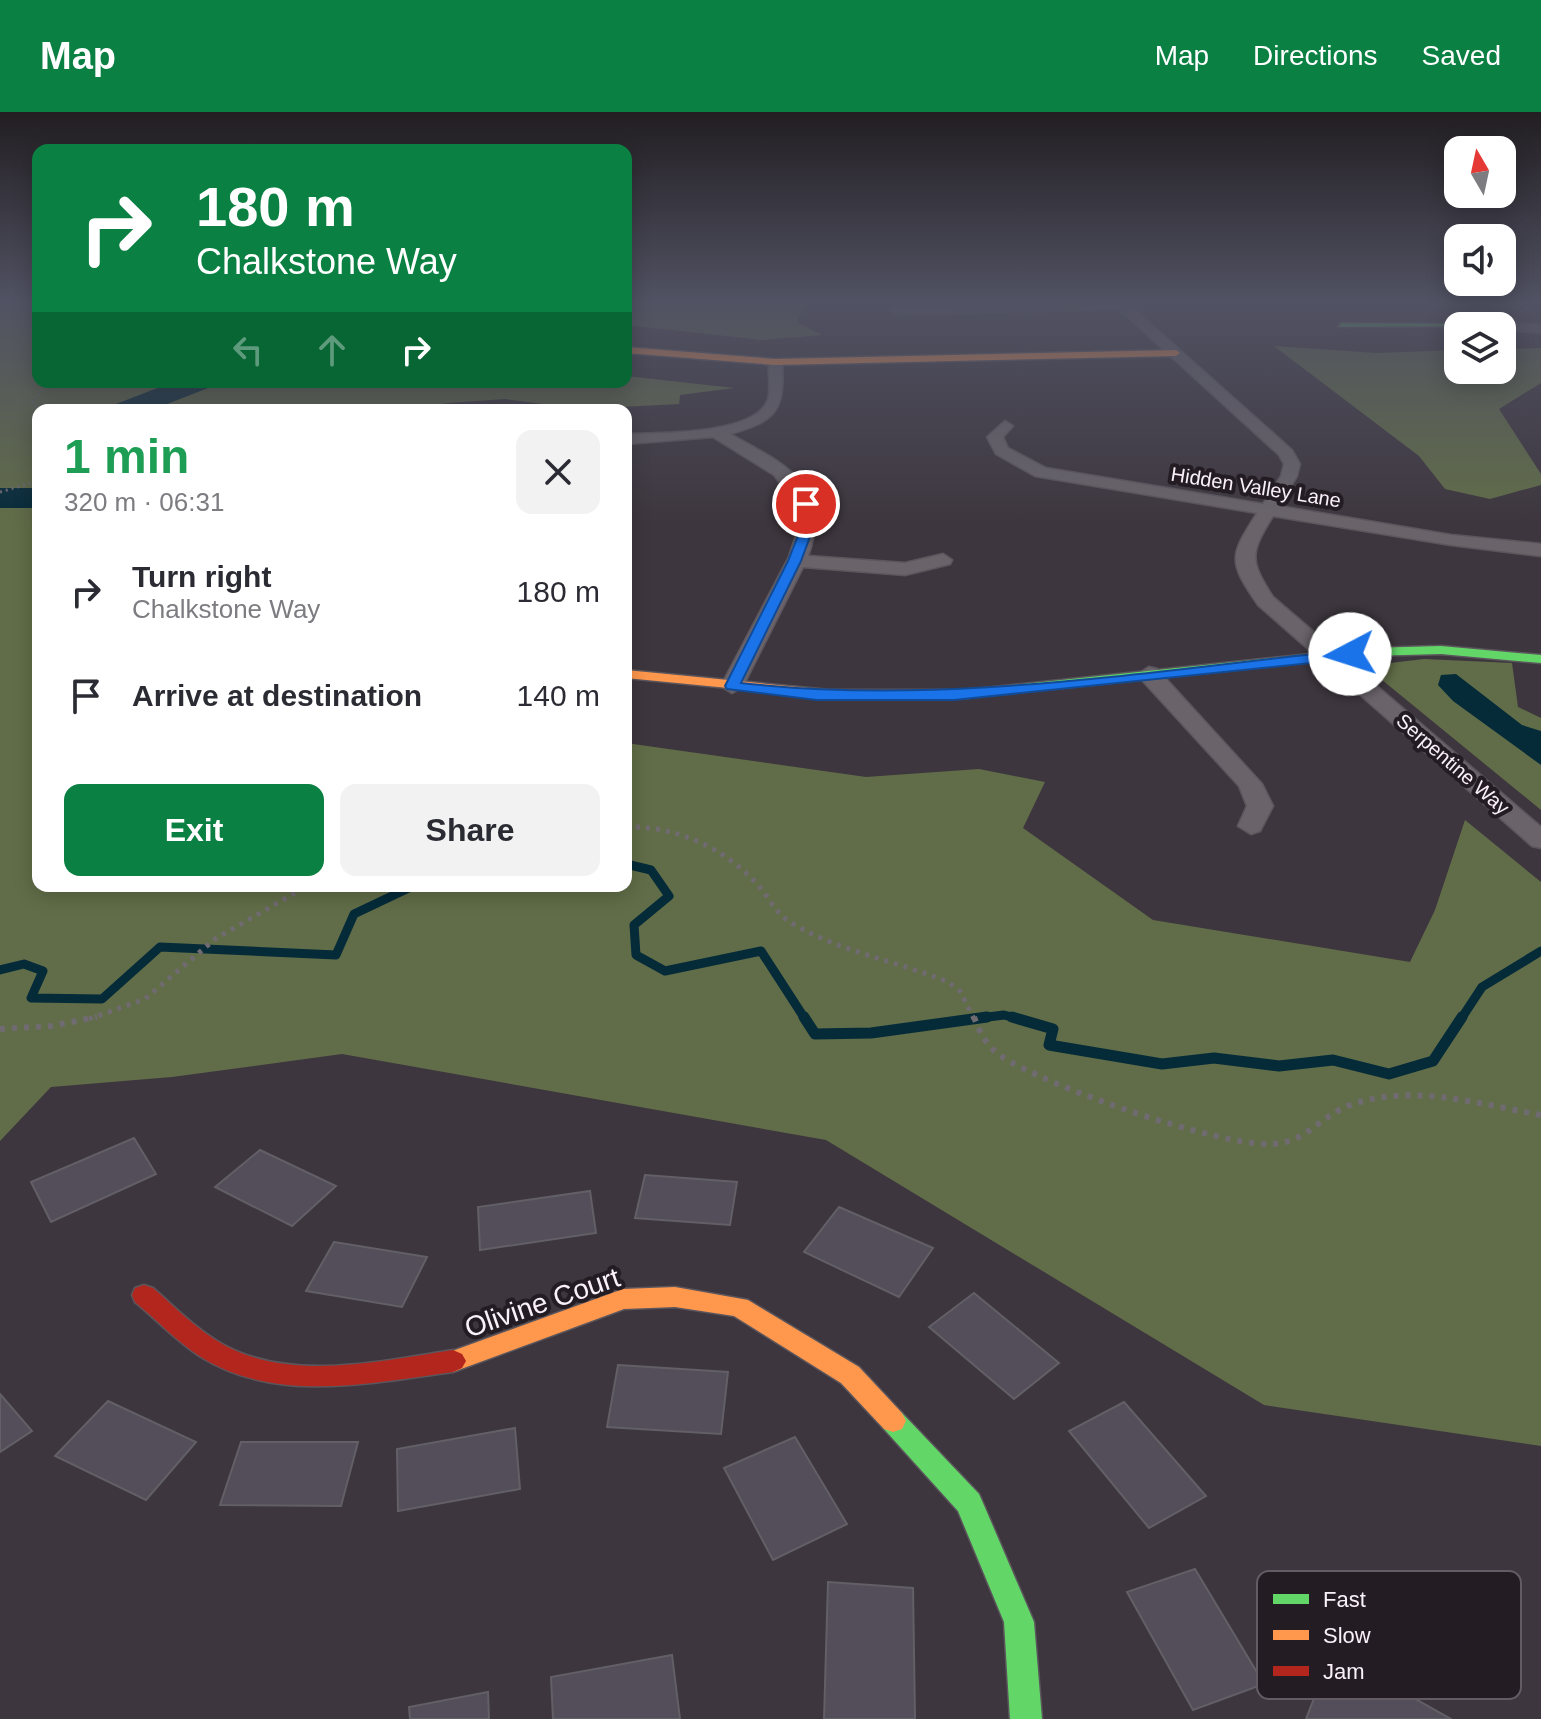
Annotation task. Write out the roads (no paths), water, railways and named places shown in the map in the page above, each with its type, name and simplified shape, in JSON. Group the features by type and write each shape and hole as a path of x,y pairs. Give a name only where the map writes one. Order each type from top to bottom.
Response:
{"street":[{"path":"632,439 715,432 759,418 772,408 774,375"},
{"name":"Serpentine Way","path":"1200,375 1286,453 1292,464 1289,476 1245,546 1245,569 1265,601 1541,840"},
{"name":"Hidden Valley Lane","path":"1005,426 995,437 1002,451 1041,472 1451,540 1541,550"},
{"path":"715,432 768,464 793,486 806,504 809,523 795,561 732,686"},
{"path":"795,561 905,569 943,560"},
{"path":"632,675 817,696 895,697 954,695 1326,656 1423,650 1541,659"},
{"path":"1149,674 1250,784 1260,806 1251,826"},
{"name":"Olivine Court","path":"144,1295 220,1356 269,1371 333,1377 454,1361 623,1299 675,1297 739,1307 850,1375 969,1503 1019,1622 1026,1719"}],"water":[{"path":"1456,674 1522,725 1541,731 1541,765 1453,701 1438,685 1441,675"}],"waterway":[{"path":"141,404 183,388"},
{"path":"0,498 32,498"},
{"path":"632,865 651,870 669,896 634,925 636,955 665,971 761,951 805,1019"},
{"path":"0,970 24,964 43,971 31,998 102,999 160,947 336,955 354,914 400,892"},
{"path":"1461,1019 1482,987 1541,951"},
{"path":"977,1018 1004,1015 1017,1018"},
{"path":"804,1017 815,1034 871,1033 977,1018"},
{"path":"977,1018 987,1017"},
{"path":"1012,1017 1017,1018"},
{"path":"1017,1018 1053,1029 1049,1045 1162,1064 1214,1058 1279,1066 1333,1060 1389,1074 1433,1061 1462,1017"},
{"path":"972,1019 977,1018"}]}
